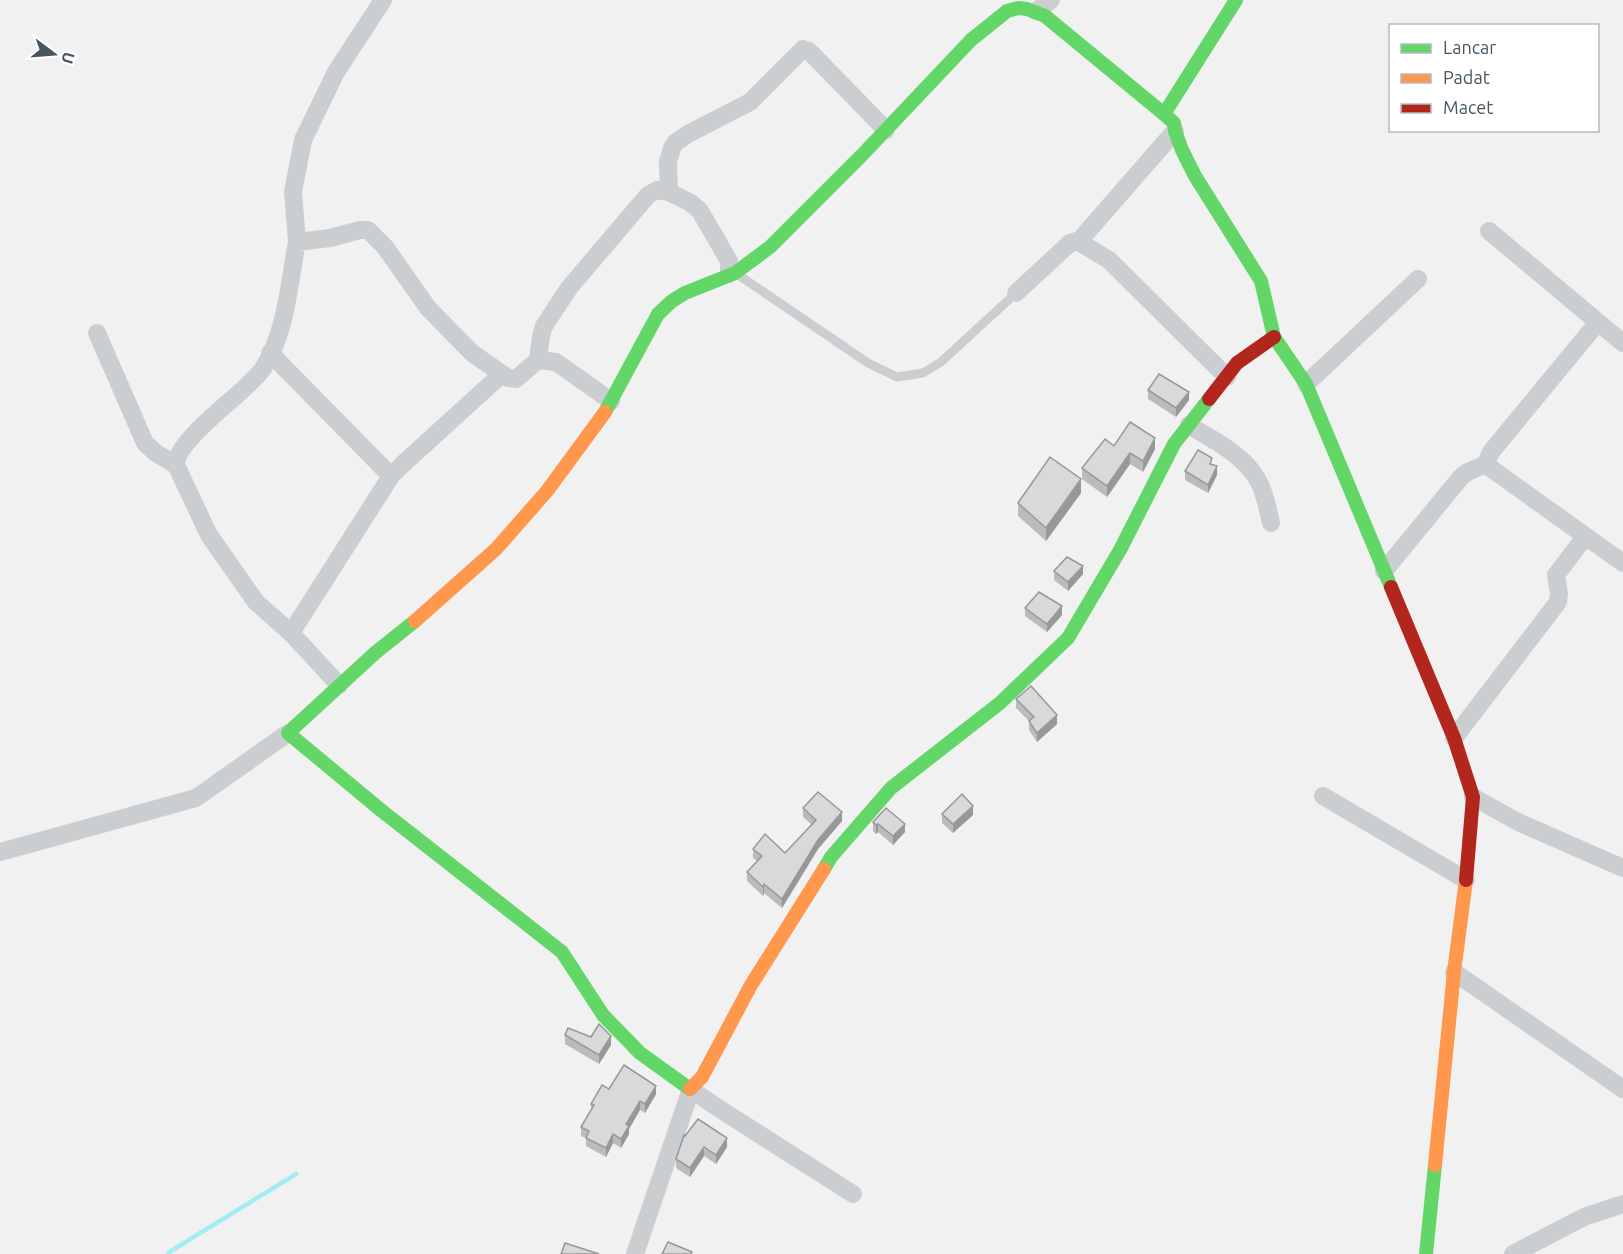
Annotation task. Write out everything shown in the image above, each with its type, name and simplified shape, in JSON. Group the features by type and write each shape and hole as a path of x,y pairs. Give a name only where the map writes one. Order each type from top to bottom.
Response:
{"street":[{"path":"339,685 291,633 256,602 209,535 176,465 176,459 187,443 261,370 280,335 297,242 293,192 303,140 336,72 383,0"},
{"path":"1036,11 1051,0"},
{"path":"1164,114 1236,0"},
{"path":"0,852 196,798 288,733 375,652 430,608 496,549 547,491 602,418 658,315 672,301 732,273 770,247 971,40 1007,10 1018,8 1036,11 1174,123 1182,150 1195,176 1261,281 1274,337 1306,384 1454,738 1473,797 1426,1254"},
{"path":"669,192 668,162 676,142 750,102 803,49 809,51 886,130"},
{"path":"1079,242 1175,131"},
{"path":"297,242 368,230 385,247 428,308 471,353 508,378 516,378 538,360 544,326 569,288 648,195 657,190 669,192 691,203 700,211 729,261 732,273"},
{"path":"1489,231 1623,343"},
{"path":"1016,293 1076,240 1108,260 1227,376"},
{"path":"1306,384 1418,279"},
{"path":"1487,465 1491,452 1598,322"},
{"path":"97,333 142,438 150,449 176,465"},
{"path":"635,1254 691,1089 702,1077 751,985 831,857 891,788 1000,703 1068,638 1120,550 1174,444 1238,363 1274,337"},
{"path":"270,353 391,476"},
{"path":"538,360 556,362 610,401"},
{"path":"291,633 391,476 502,374"},
{"path":"1188,425 1229,451 1251,470 1267,502 1271,523"},
{"path":"1487,465 1623,563"},
{"path":"1384,571 1461,477 1472,469 1487,465"},
{"path":"1454,738 1558,602 1556,575 1585,537"},
{"path":"288,733 382,811 561,952 603,1015 640,1053 715,1106 854,1194"},
{"path":"1323,796 1466,880"},
{"path":"1473,797 1518,822 1623,868"},
{"path":"1454,972 1623,1089"},
{"path":"1513,1254 1584,1217 1623,1204"}],"lane":[{"path":"732,273 868,363 897,377 923,373 941,362 1016,293"}],"building":[{"path":"1159,374 1189,392 1176,408 1148,390"},
{"path":"1130,422 1155,438 1143,461 1130,453 1107,486 1082,468 1105,439 1114,446"},
{"path":"1198,450 1212,458 1210,464 1217,466 1208,485 1185,471"},
{"path":"1050,457 1081,479 1046,528 1018,503"},
{"path":"1067,557 1083,566 1068,582 1054,571"},
{"path":"1039,592 1062,606 1047,624 1025,608"},
{"path":"1031,686 1057,715 1037,733 1029,721 1034,717 1016,699"},
{"path":"818,792 842,812 818,840 782,899 764,884 763,887 747,872 762,856 753,849 765,834 785,853 816,820 803,808"},
{"path":"962,794 973,806 953,824 942,814"},
{"path":"886,808 905,824 893,836 873,822"},
{"path":"599,1024 611,1036 599,1055 565,1035 568,1028 591,1037"},
{"path":"624,1065 656,1086 645,1104 640,1101 626,1124 629,1126 621,1139 613,1134 606,1148 586,1138 589,1131 581,1127 602,1085 609,1089"},
{"path":"698,1119 727,1138 716,1155 704,1147 690,1168 676,1159 684,1135"},
{"path":"668,1242 692,1252 691,1254 662,1254"},
{"path":"565,1243 599,1254 561,1254"}],"waterway":[{"path":"168,1254 296,1174"}],"traffic: fast":[{"path":"1236,0 1164,114 1174,123 1182,150 1195,176 1261,281 1274,337 1306,384 1391,587"},
{"path":"605,412 658,314 685,293 735,273 770,247 863,154 971,40 1007,11 1018,8 1027,9 1045,16 1164,114"},
{"path":"824,869 831,857 891,788 1000,703 1068,638 1120,550 1174,444 1209,399"},
{"path":"415,621 375,653 288,733 382,811 562,952 603,1015 640,1053 690,1089"},
{"path":"1426,1254 1435,1165"}],"traffic: slow":[{"path":"415,621 496,549 547,491 605,412"},
{"path":"690,1089 702,1077 751,985 824,869"},
{"path":"1435,1165 1454,972 1466,880"}],"traffic: jam":[{"path":"1209,399 1237,363 1274,337"},
{"path":"1391,587 1454,738 1473,797 1466,880"}]}
